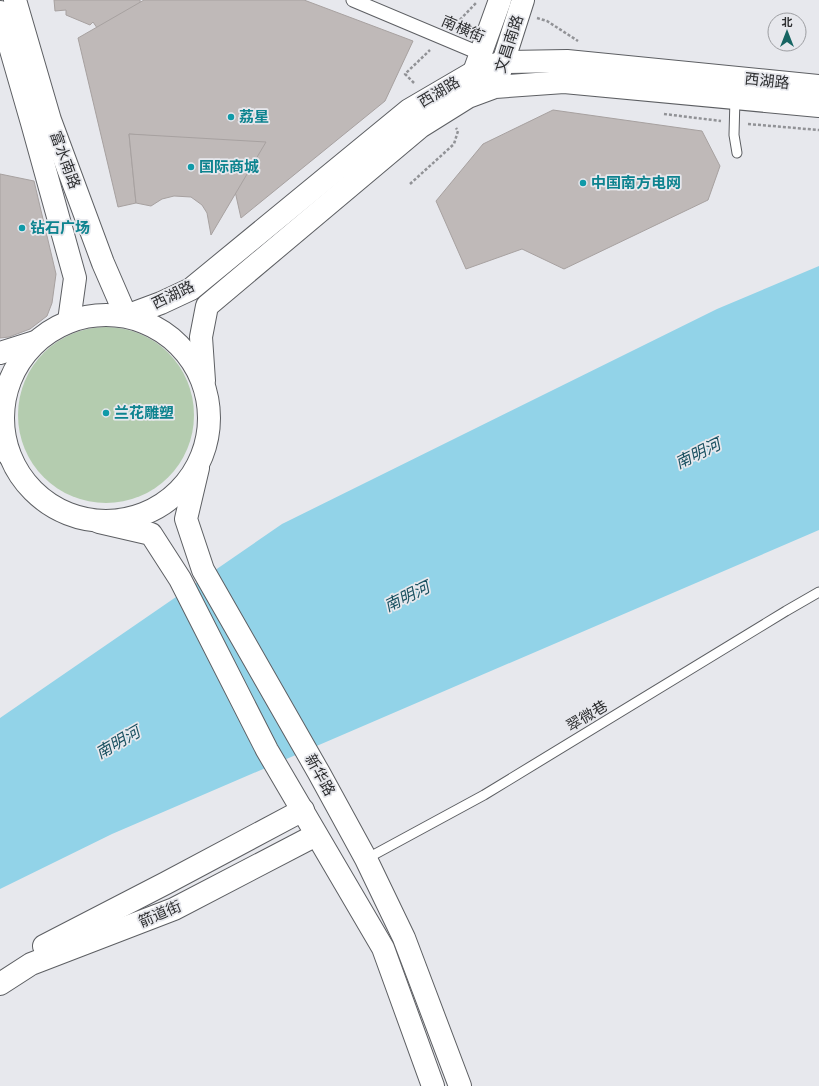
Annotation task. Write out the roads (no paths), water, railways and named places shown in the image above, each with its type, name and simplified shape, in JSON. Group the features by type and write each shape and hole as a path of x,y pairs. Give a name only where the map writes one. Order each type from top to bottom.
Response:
{"main road":[{"name":"富水南路","path":"15,0 50,120 103,263 126,316"},
{"name":"文昌南路","path":"477,63 500,0"},
{"name":"文昌南路","path":"494,87 523,0"},
{"name":"富水南路","path":"0,12 75,278 69,321"},
{"name":"西湖路","path":"126,316 161,303 191,289 408,110 477,63 567,62 819,86"},
{"name":"西湖路","path":"204,381 201,337 207,306 420,127 468,97 494,87 564,82 819,106"},
{"path":"99,522 129,519 156,509 180,491 198,468 208,440 210,410 204,381 186,351 159,328 126,316 97,314 69,321 51,330 35,342 16,366 4,394 2,425 4,447 23,481 44,502 70,515 99,522 151,534 180,579 268,750 383,948 433,1086"},
{"path":"0,353 35,342"},
{"name":"新华路","path":"198,468 186,519 203,570 319,772 366,859 404,938 460,1086"},
{"name":"箭道街","path":"0,973 24,957 303,810"},
{"name":"箭道街","path":"0,984 31,964 174,909 316,835"}],"street":[{"name":"南横街","path":"353,0 477,63"},
{"path":"503,62 564,82"}],"lane":[{"path":"735,98 734,135 736,153"},
{"name":"翠微巷","path":"366,859 484,795 819,592"}],"water":[{"name":"南明河","path":"819,266 819,530 112,834 0,889 0,718 282,524 717,309"}],"place":[{"name":"荔星","path":"231,117"},
{"name":"国际商城","path":"191,167"},
{"name":"中国南方电网","path":"583,183"},
{"name":"钻石广场","path":"22,228"},
{"name":"兰花雕塑","path":"106,413"}]}
